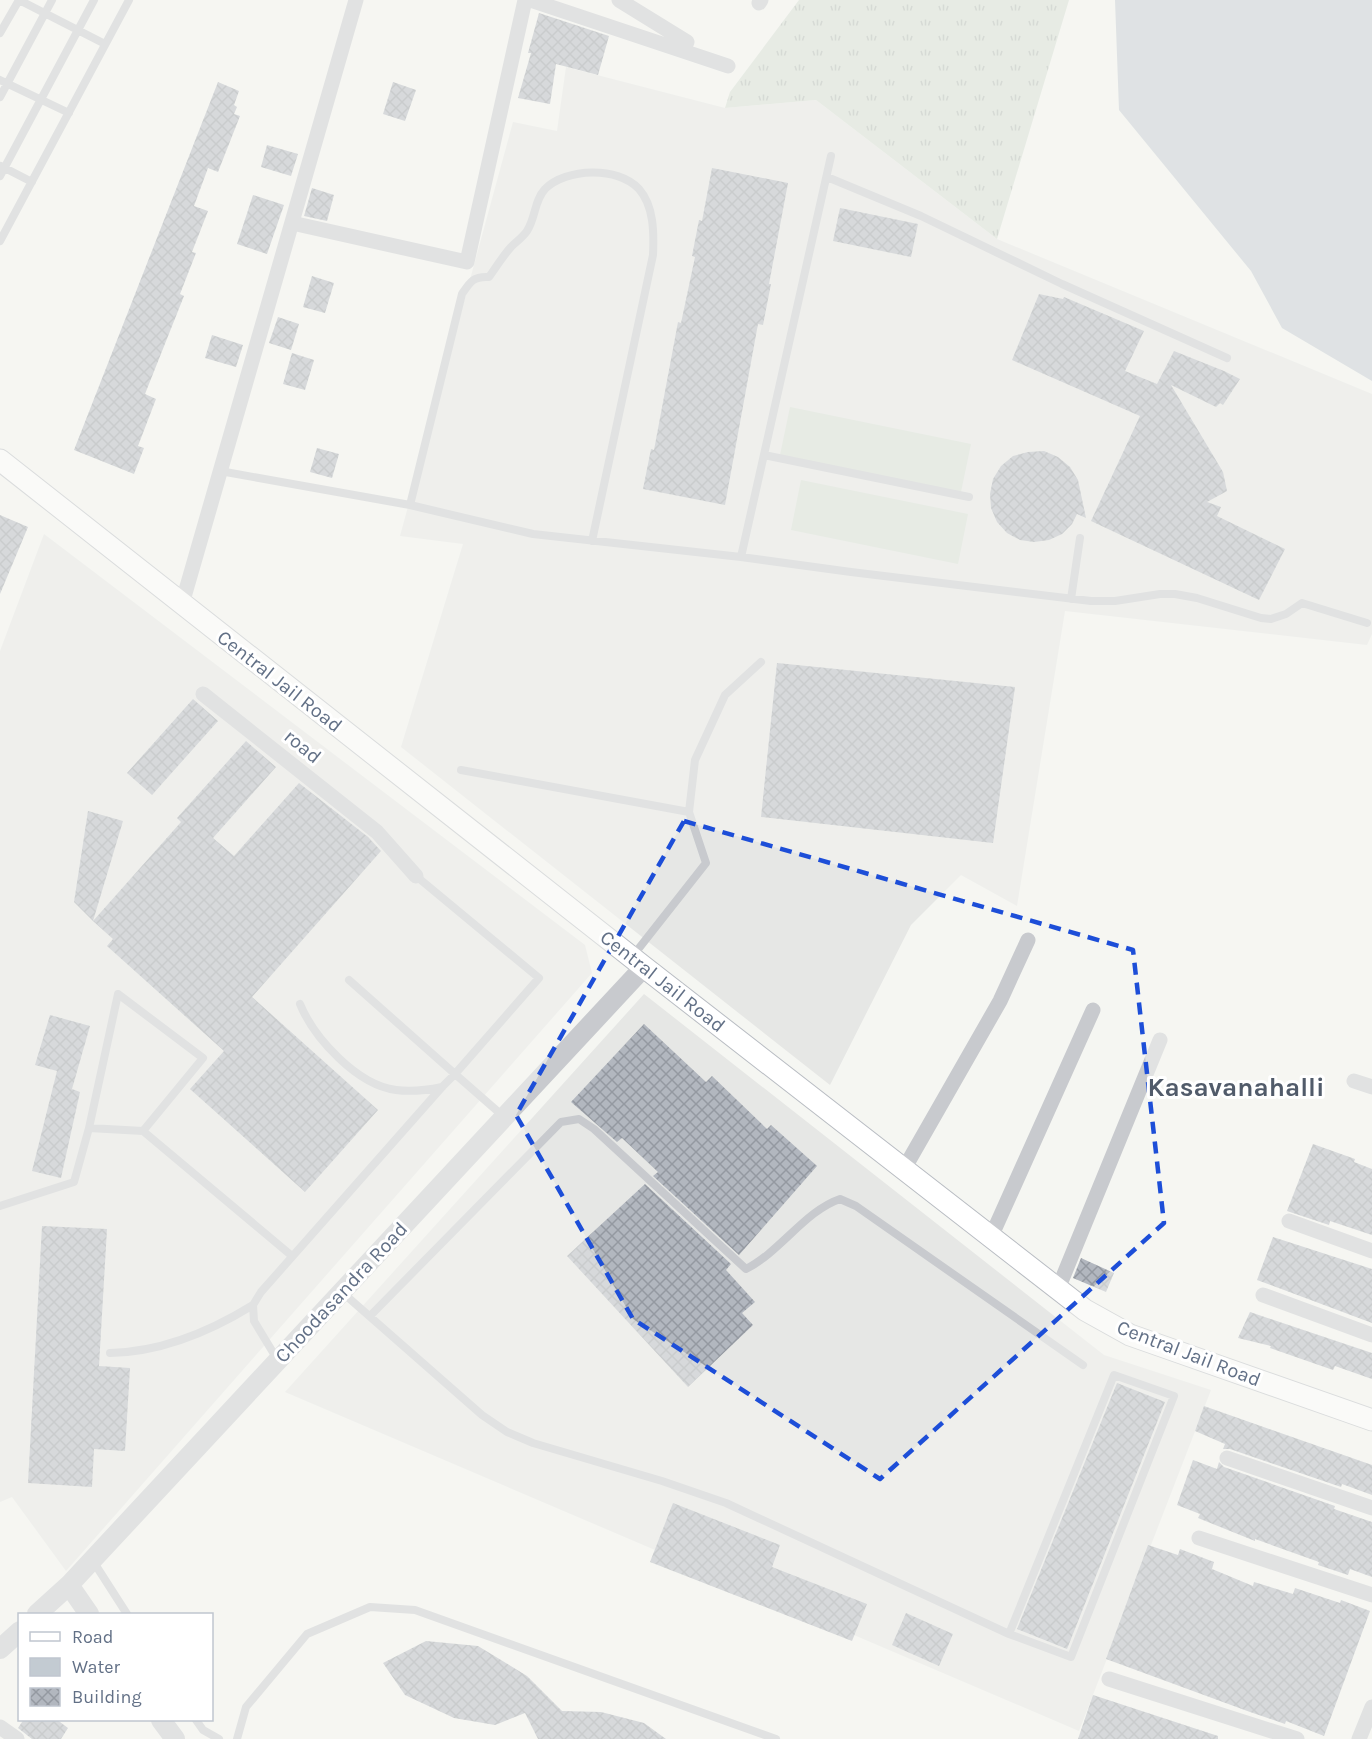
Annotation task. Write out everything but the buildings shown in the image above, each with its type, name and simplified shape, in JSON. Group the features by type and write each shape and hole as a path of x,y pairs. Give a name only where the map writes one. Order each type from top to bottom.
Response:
{"main road":[{"name":"Central Jail Road","path":"0,460 1085,1310 1130,1335 1372,1420"}],"street":[{"path":"182,604 356,0"},
{"path":"292,223 467,262 527,0 728,66"},
{"path":"619,0 687,42"},
{"name":"road","path":"203,694 377,832 416,876"},
{"path":"904,1169 1000,1000 1028,940"},
{"name":"Choodasandra Road","path":"38,1613 69,1585 504,1117 638,962"},
{"path":"991,1237 1093,1010"},
{"path":"1058,1289 1160,1040"},
{"path":"1354,1081 1372,1087"},
{"path":"1289,1221 1372,1251"},
{"path":"1263,1295 1372,1335"},
{"path":"1227,1458 1372,1508"},
{"path":"1199,1538 1372,1595"},
{"path":"69,1585 88,1613"},
{"path":"0,1649 18,1633"},
{"path":"1108,1679 1297,1739"},
{"path":"1359,1739 1372,1707"},
{"path":"162,1721 175,1739"},
{"path":"0,1727 16,1739"}],"lane":[{"path":"0,33 19,0 105,44"},
{"path":"0,97 4,82 52,0"},
{"path":"0,176 2,166 94,0"},
{"path":"0,241 129,0"},
{"path":"4,82 69,113"},
{"path":"741,556 831,156"},
{"path":"2,166 32,182"},
{"path":"410,505 462,294 478,276 489,277 510,248 527,231 538,199 547,188 564,177 584,172 607,174 627,180 639,189 650,208 654,255 592,541"},
{"path":"827,177 921,216 1062,284 1227,358"},
{"path":"764,455 969,497"},
{"path":"219,470 410,505 533,534 741,556 862,574 1071,598 1115,601 1175,594 1197,598 1252,616 1271,619 1286,614 1302,603 1367,623"},
{"path":"1071,598 1080,538"},
{"path":"638,962 706,863 689,812 695,760 725,695 761,662"},
{"path":"461,770 689,812"},
{"path":"110,1353 128,1353 208,1330 253,1305 261,1292 292,1256 539,978 416,876"},
{"path":"349,980 504,1117"},
{"path":"0,1206 74,1182 89,1128 118,994 203,1058 143,1131"},
{"path":"300,1004 307,1020 332,1052 369,1081 398,1090 426,1090 442,1087"},
{"path":"370,1316 561,1122 579,1119 602,1137 746,1269 762,1261 826,1203 840,1199 856,1206 1083,1365"},
{"path":"89,1128 143,1131 292,1256"},
{"path":"342,1292 482,1415 507,1432 533,1443 662,1481 726,1503 1009,1634 1071,1657 1174,1396 1114,1375 1009,1634"},
{"path":"253,1305 254,1321 278,1360"},
{"path":"92,1559 126,1613"},
{"path":"237,1739 246,1707 307,1634 370,1607 416,1610 776,1739"},
{"path":"197,1721 203,1730 219,1739"}],"highlighted area":[{"path":"684,821 1133,950 1164,1223 880,1479 633,1319 516,1115"}],"shaded area":[{"path":"566,67 725,108 816,100 997,239 1372,394 1372,634 1367,645 1065,611 1017,906 961,875 911,925 830,1085 401,747 463,544 400,536 513,122 557,131"},
{"path":"44,534 585,945 592,973 66,1571 12,1497 0,1502 0,651"},
{"path":"644,994 1104,1355 1211,1390 1079,1731 285,1392"}],"green space":[{"path":"799,0 1069,0 997,239 816,100 725,108 730,92"},
{"path":"790,407 971,444 961,492 780,455"},
{"path":"801,480 968,514 958,564 791,530"}],"water":[{"path":"1115,0 1372,0 1372,381 1282,328 1251,271 1119,110"}],"district":[{"name":"Kasavanahalli","path":"1236,1087"}]}
